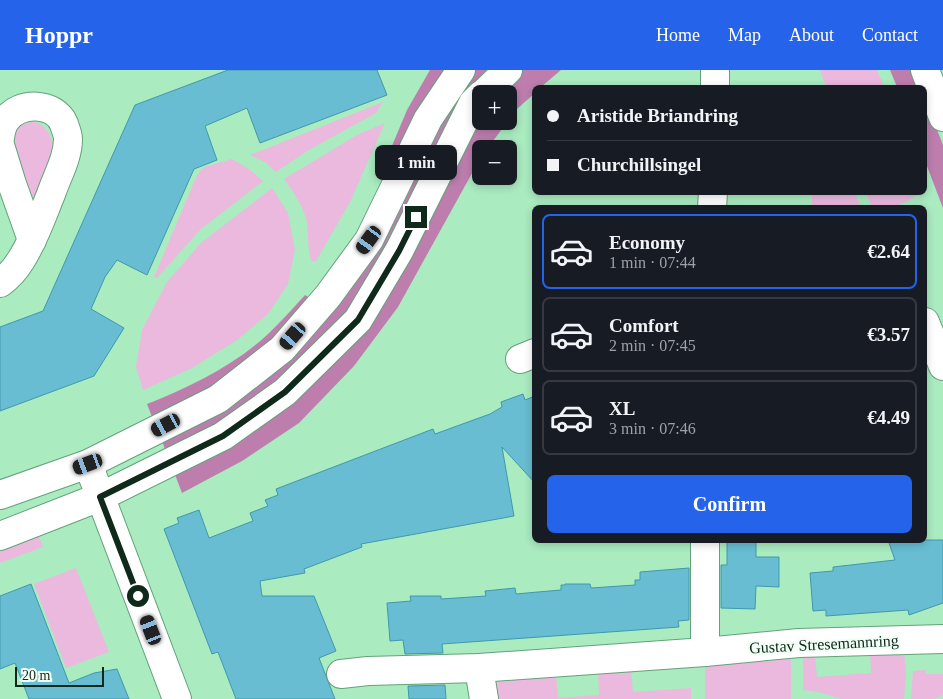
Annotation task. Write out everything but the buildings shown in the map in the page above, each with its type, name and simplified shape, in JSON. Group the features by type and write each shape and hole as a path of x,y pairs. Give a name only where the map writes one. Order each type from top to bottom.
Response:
{"street":[{"path":"0,495 88,464 218,398 282,349 328,296 369,240 428,119 461,70"},
{"path":"492,85 508,70"},
{"path":"715,70 715,85"},
{"path":"925,70 943,117"},
{"path":"0,536 100,497 223,436 285,392 358,320 399,251 472,105"},
{"path":"0,138 1,129 7,118 25,107 48,108 61,119 68,138 64,159 32,240 20,262 0,283"},
{"path":"0,145 32,240"},
{"path":"927,327 943,366"},
{"path":"88,464 177,699"},
{"path":"705,543 705,652"},
{"name":"Gustav Stresemannring","path":"341,674 368,671 479,668 705,652 799,642 943,639"},
{"path":"479,668 484,699"}],"shaded area":[{"path":"430,70 446,70 389,175 381,172 407,110"},
{"path":"468,70 495,70 486,85 472,85 472,110 388,257 345,318 246,412 167,455 161,438 281,362"},
{"path":"519,70 561,70 543,85 532,85 532,96 517,109 517,85 505,85"},
{"path":"820,70 877,70 883,85 825,85"},
{"path":"890,70 914,70 920,85 896,85"},
{"path":"383,102 376,113 307,151 276,172 265,162 250,155"},
{"path":"927,104 943,145 943,208 927,166"},
{"path":"35,122 40,124 49,134 54,152 34,196 30,200 12,159 15,131 22,123"},
{"path":"385,123 350,202 316,261 312,261 309,253 306,218 302,207 284,179 357,135"},
{"path":"472,125 472,130 501,130 494,140 472,140 472,173 398,307 354,366 299,423 242,461 182,493 174,472 300,392"},
{"path":"232,159 249,169 263,181 201,229 157,278 154,277 197,175 204,167"},
{"path":"272,188 288,213 295,250 288,284 268,314 237,340 192,368 143,390 136,367 142,330 167,282 201,243"},
{"path":"812,195 856,195 860,205 812,205"},
{"path":"867,195 916,195 908,201 895,205 871,205"},
{"path":"305,295 315,301 245,371 154,422 147,404 195,383 240,356 267,335"},
{"path":"36,528 43,547 0,563 0,543"},
{"path":"76,568 109,652 66,668 34,584"},
{"path":"904,650 906,674 904,699 841,699 818,692 803,690 803,657 815,656 817,677 871,673 870,652"},
{"path":"791,659 791,699 705,699 705,666"},
{"path":"631,669 633,692 691,688 691,699 498,699 496,682 556,675 558,698 599,695 598,672"},
{"path":"925,670 926,674 943,674 943,695 935,699 911,699 913,671"}],"route":[{"path":"138,596 100,497 223,436 285,392 358,320 399,251 416,217"}]}
